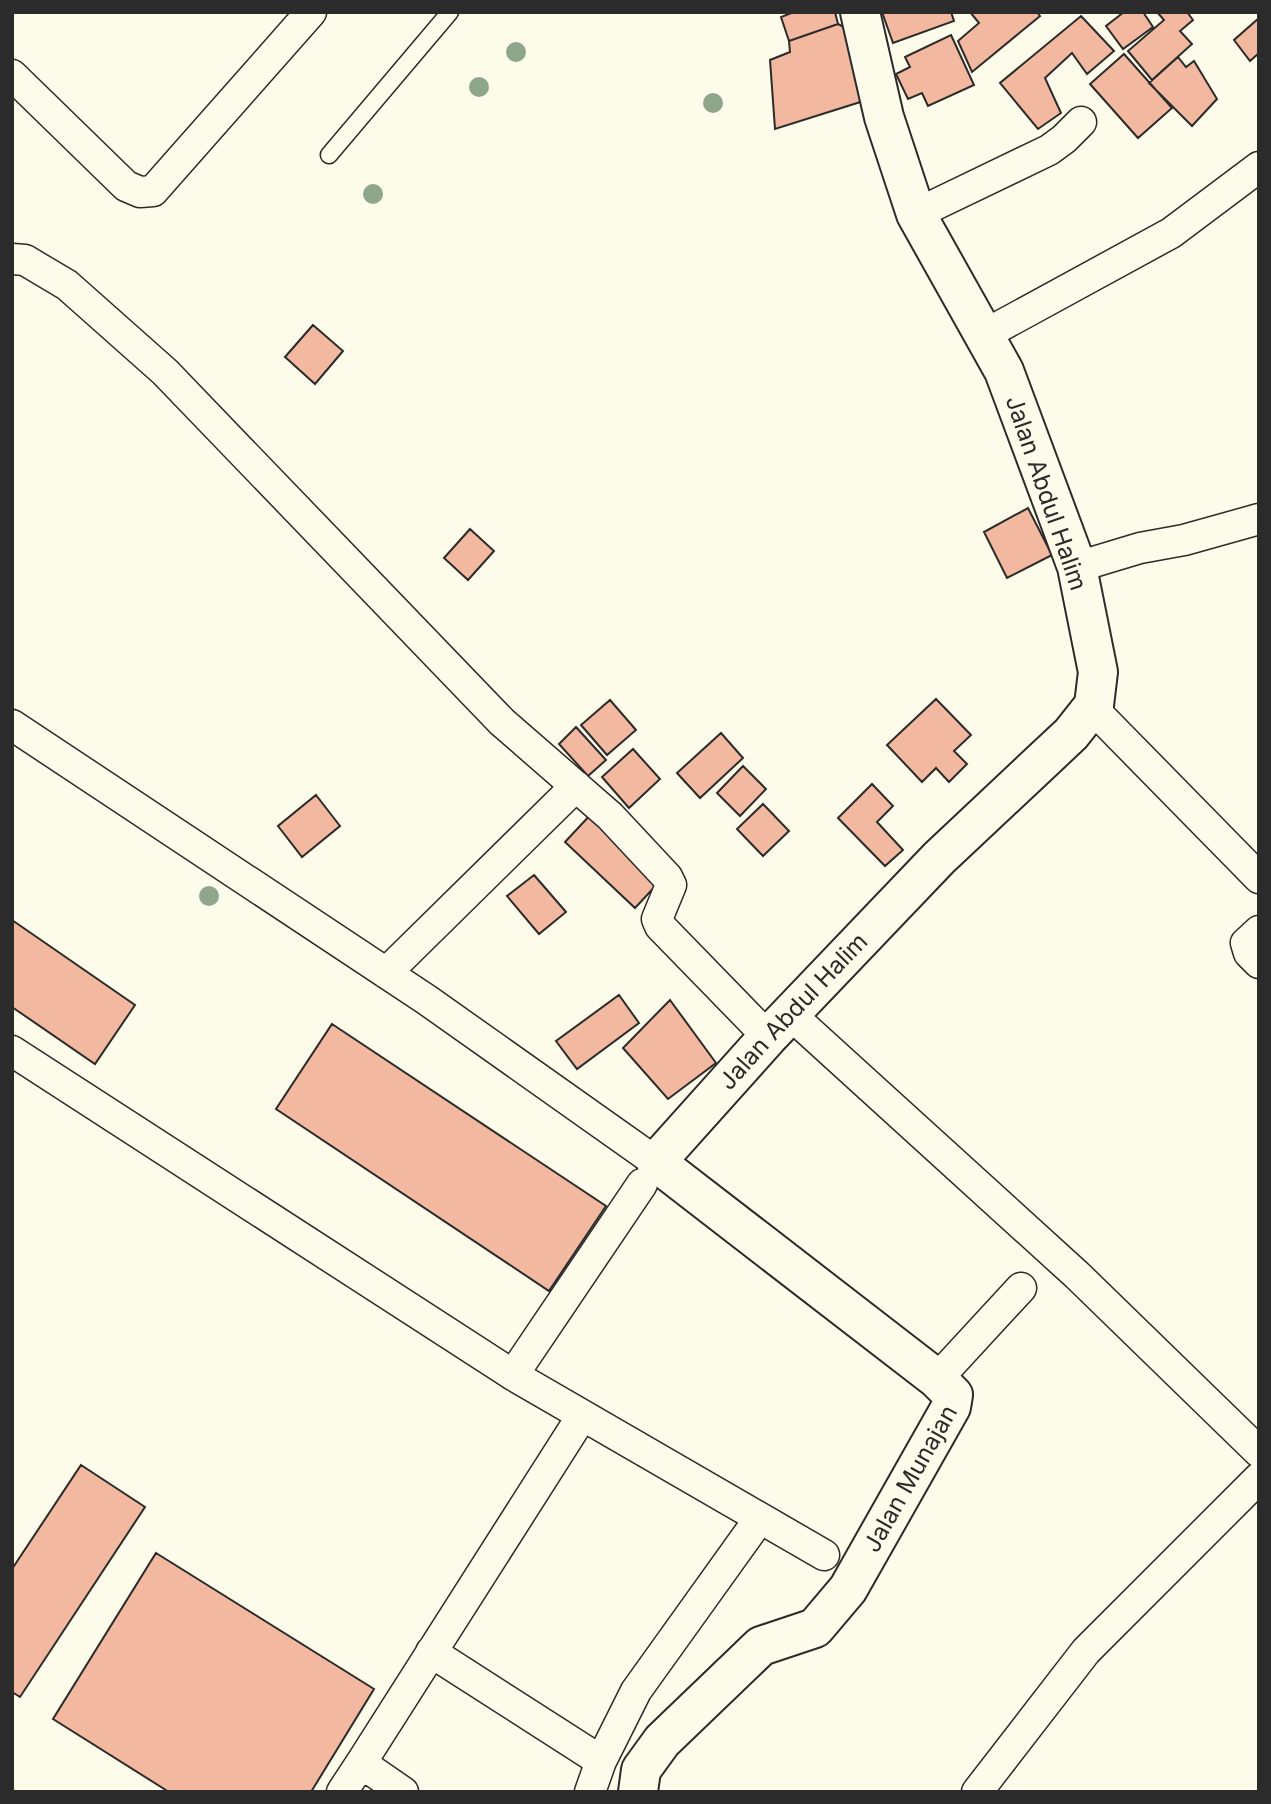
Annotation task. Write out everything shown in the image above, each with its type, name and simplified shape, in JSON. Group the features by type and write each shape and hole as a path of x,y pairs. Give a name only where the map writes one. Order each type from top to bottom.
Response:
{"street":[{"path":"12,75 127,186 140,192 153,191 311,12"},
{"name":"Jalan Abdul Halim","path":"649,1173 779,1026 939,858 1071,734 1094,705 1098,673 1077,567 1004,371 916,214 884,117 860,12"},
{"path":"916,214 1049,150 1081,122"},
{"path":"984,335 1171,233 1259,167"},
{"path":"16,265 67,285 165,372 502,722 610,816 667,877 671,885 657,919 660,926 1077,1275 1259,1452"},
{"path":"1077,567 1160,542 1184,540 1259,519"},
{"path":"1094,705 1101,717 1259,878"},
{"path":"12,725 386,973 649,1173 513,1375"},
{"path":"386,973 576,786"},
{"path":"1259,931 1246,943 1249,953 1259,963"},
{"path":"12,1051 513,1375 824,1555"},
{"name":"Jalan Munajan","path":"638,1792 641,1770 662,1741 761,1646 815,1628 848,1589 951,1408 953,1395 937,1379 649,1173"},
{"path":"937,1379 1021,1288"},
{"path":"342,1792 582,1416"},
{"path":"977,1792 1086,1651 1259,1478"},
{"path":"590,1792 601,1761 636,1691 760,1518"},
{"path":"431,1652 601,1761"},
{"path":"361,1763 403,1792"}],"lane":[{"path":"329,155 450,12"}],"building":[{"path":"794,12 835,12 838,24 789,41 781,17"},
{"path":"882,12 951,12 954,21 893,43"},
{"path":"970,12 1037,12 1040,16 972,72 958,41 979,23"},
{"path":"1124,12 1143,12 1153,27 1123,49 1106,26"},
{"path":"1157,12 1187,12 1193,20 1180,31 1192,44 1152,80 1128,51 1164,20"},
{"path":"1081,16 1114,51 1087,74 1072,53 1045,78 1061,113 1038,129 1000,83"},
{"path":"1259,18 1259,53 1250,61 1234,40"},
{"path":"838,24 848,29 873,98 775,129 770,60 790,52 789,41"},
{"path":"951,35 974,85 928,106 922,93 908,99 896,74 910,67 905,57"},
{"path":"1124,54 1172,108 1138,138 1090,84"},
{"path":"1178,57 1186,67 1194,61 1217,99 1192,126 1149,83"},
{"path":"313,325 343,351 315,384 285,357"},
{"path":"1028,508 1052,555 1007,578 984,532"},
{"path":"470,529 494,551 468,580 444,558"},
{"path":"936,699 971,735 954,751 967,764 949,782 936,768 922,782 887,745"},
{"path":"610,700 636,730 607,755 581,725"},
{"path":"576,727 606,760 588,776 559,744"},
{"path":"721,733 743,758 700,798 677,773"},
{"path":"633,749 660,779 629,808 602,777"},
{"path":"743,766 766,789 740,816 717,793"},
{"path":"872,784 893,806 877,822 903,850 885,866 838,818"},
{"path":"316,795 340,826 302,857 278,826"},
{"path":"763,804 789,831 763,856 737,829"},
{"path":"593,812 607,825 602,830 624,850 663,878 635,908 565,842"},
{"path":"534,875 566,912 539,934 507,896"},
{"path":"12,920 135,1005 95,1064 12,1007"},
{"path":"619,995 639,1023 577,1069 556,1041"},
{"path":"670,1000 716,1063 668,1099 623,1048"},
{"path":"332,1024 606,1206 549,1291 276,1109"},
{"path":"81,1465 145,1507 20,1697 12,1692 12,1569"},
{"path":"156,1553 374,1689 311,1792 169,1792 53,1719"}]}
